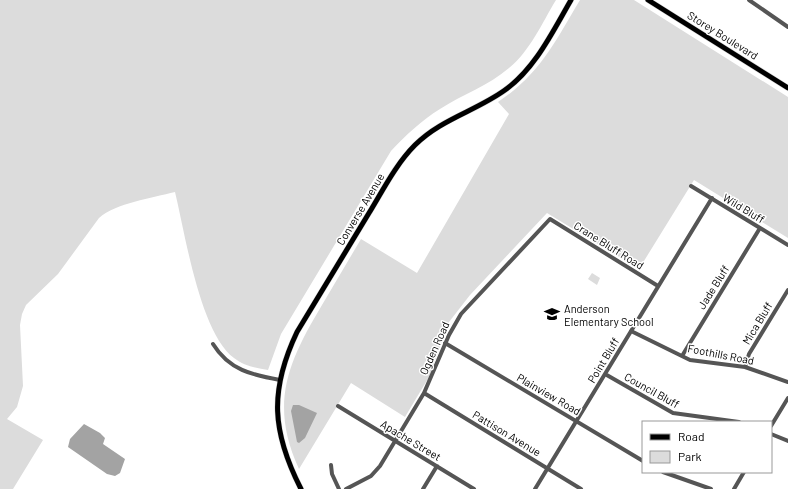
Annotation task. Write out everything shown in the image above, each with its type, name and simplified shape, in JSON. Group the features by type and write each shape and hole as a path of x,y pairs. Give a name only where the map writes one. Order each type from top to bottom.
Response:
{"main road":[{"name":"Converse Avenue","path":"300,489 287,462 276,414 284,361 297,332 402,160 432,130 457,115 491,99 506,90 519,78 538,54 571,0"},
{"name":"Storey Boulevard","path":"648,0 788,88"}],"street":[{"path":"749,0 788,27"},
{"name":"Wild Bluff","path":"691,186 788,245"},
{"name":"Point Bluff","path":"535,489 712,198"},
{"name":"Crane Bluff Road","path":"550,219 658,286"},
{"name":"Ogden Road","path":"346,489 376,471 424,394 445,343 455,323 467,306 550,219"},
{"name":"Jade Bluff","path":"682,356 760,228"},
{"name":"Mica Bluff","path":"745,367 749,354 788,290"},
{"name":"Foothills Road","path":"632,331 682,356 702,362 745,367 788,382"},
{"name":"Plainview Road","path":"445,343 642,460"},
{"path":"213,344 220,355 235,367 255,375 280,380"},
{"name":"Council Bluff","path":"605,374 673,413 732,421"},
{"name":"Pattison Avenue","path":"424,394 581,489"},
{"path":"772,424 788,398"},
{"name":"Apache Street","path":"338,406 474,489"},
{"path":"772,434 788,442"},
{"path":"331,465 332,474 339,489"},
{"path":"423,489 437,466"},
{"path":"665,473 711,489"},
{"path":"734,489 743,473"}],"green space":[{"path":"0,0 556,0 529,45 509,68 493,80 433,113 414,128 391,151 281,334 268,370 246,365 234,358 222,345 212,327 203,305 189,256 175,192 115,208 99,218 58,274 26,305 22,314 20,325 23,386 17,407 7,419 43,440 13,489 0,489"},
{"path":"580,0 634,0 788,97 788,238 694,180 639,269 547,213 470,295 449,322 429,377 405,417 351,383 299,469 290,446 285,424 284,404 286,384 292,365 310,326 361,239 417,273 509,114 498,102 513,91 536,68 554,43"},
{"path":"592,273 600,278 597,285 588,279"}],"shaded area":[{"path":"293,405 299,405 317,413 305,438 299,443 297,442 291,411"},
{"path":"84,424 100,433 105,438 103,444 125,459 120,473 115,476 107,474 68,447 70,439"}],"place":[{"name":"Anderson Elementary School","path":"552,314"}]}
